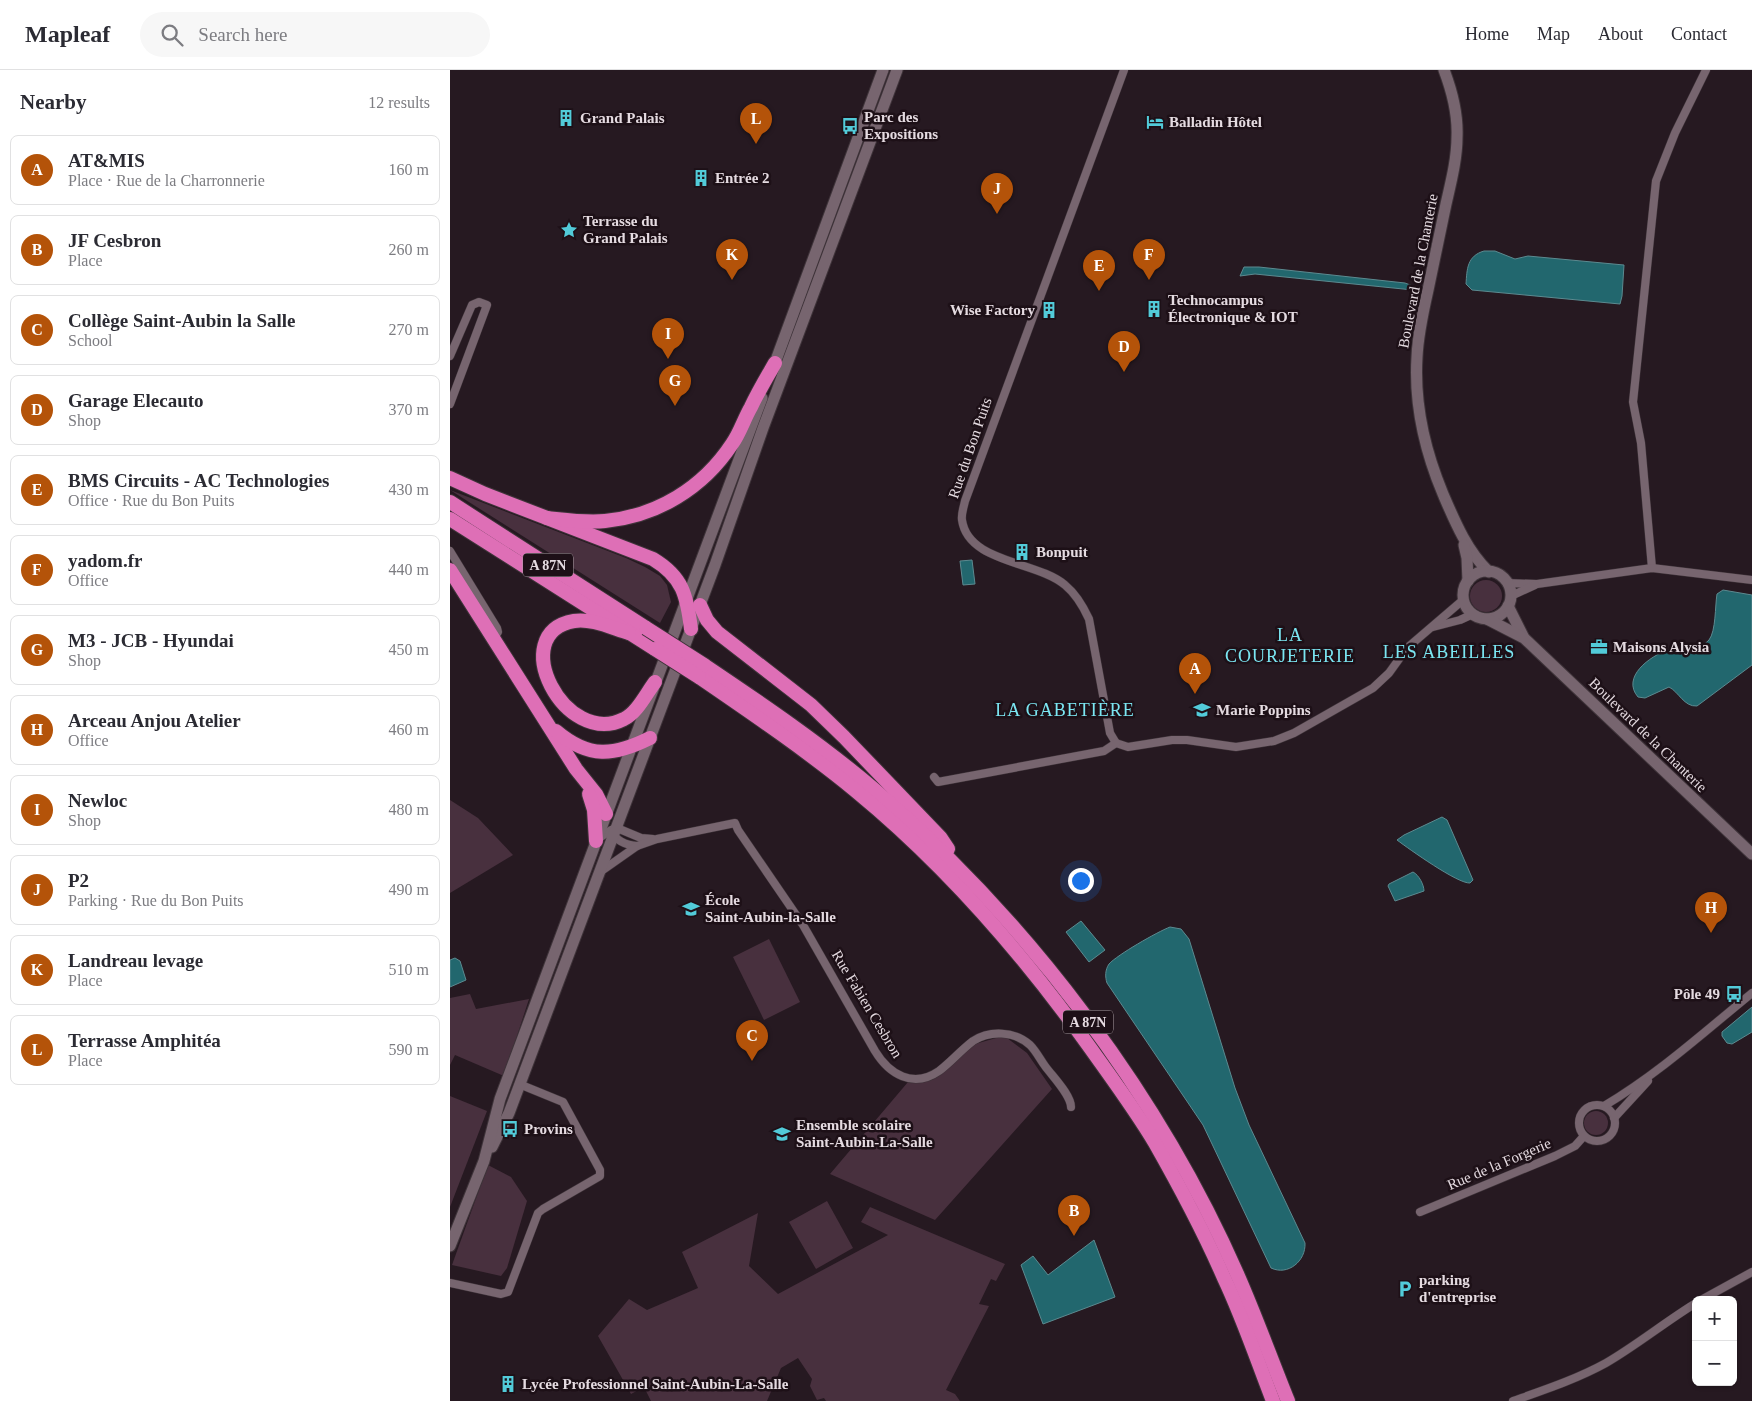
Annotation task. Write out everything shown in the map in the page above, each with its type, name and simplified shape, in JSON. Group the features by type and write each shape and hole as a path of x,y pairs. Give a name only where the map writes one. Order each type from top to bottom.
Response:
{"highway":[{"path":"548,518 604,522 646,513 679,496 709,472 728,450 775,363"},
{"path":"450,478 653,559 668,568 679,582 686,599 691,629"},
{"name":"A 87N","path":"450,502 644,634 784,720 874,789 964,872 1027,942 1080,1011 1124,1071 1165,1135 1238,1275 1288,1401"},
{"name":"A 87N","path":"450,519 629,633 644,634"},
{"path":"450,570 576,769 592,802 596,841"},
{"path":"700,605 707,620 717,632 810,705 844,737 940,837 964,872"},
{"path":"629,633 584,621 562,625 552,632 542,654 543,665 553,690 565,705 586,720 599,725 613,724 625,719 636,709 655,682"},
{"name":"A 87N","path":"702,671 858,793 906,836 952,880 981,912 1070,1019 1154,1141 1225,1279 1273,1401"},
{"path":"548,724 566,740 584,749 611,751 631,747 650,738"},
{"path":"576,769 596,794 606,814"}],"main road":[{"path":"484,1161 496,1108 883,70"},
{"path":"450,1246 484,1161 505,1122 700,605 763,428 897,70"},
{"name":"Boulevard de la Chanterie","path":"1444,70 1452,93 1457,139 1451,182 1421,322 1417,355 1417,397 1419,418 1428,455 1460,532 1467,558 1468,581"},
{"name":"Boulevard de la Chanterie","path":"1460,532 1478,561 1489,572"},
{"path":"1481,572 1489,572 1503,577 1507,583 1509,601 1503,613 1496,618 1479,618 1466,608 1463,600 1465,587 1468,581 1481,572"},
{"name":"Boulevard de la Chanterie","path":"1509,601 1524,638"},
{"name":"Boulevard de la Chanterie","path":"1487,619 1524,638 1752,854"}],"street":[{"name":"Rue du Bon Puits","path":"1116,743 1110,733 1089,619 1082,605 1064,583 988,553 967,533 962,519 964,501 1124,70"},
{"path":"1652,568 1641,443 1632,402 1656,181 1675,133 1706,70"},
{"path":"450,356 470,308 474,303 487,304 450,404"},
{"path":"450,551 497,628 498,632 494,638"},
{"path":"1507,583 1537,584 1652,568 1752,580"},
{"path":"1509,601 1537,584"},
{"path":"934,777 938,782 976,776 1104,751 1116,743 1128,747 1172,740 1187,740 1236,747 1274,741 1294,733 1373,688 1389,673 1407,648 1463,600"},
{"path":"1431,628 1460,620 1473,614"},
{"path":"606,814 614,831 624,844 637,846"},
{"name":"Rue Fabien Cesbron","path":"657,839 735,823 803,925 880,1059 897,1074 912,1078 926,1077 940,1070 978,1038 997,1033 1012,1035 1031,1046 1068,1096 1071,1101 1070,1107"},
{"path":"596,841 614,831 641,838 657,839"},
{"path":"600,872 637,846 657,839"},
{"path":"1604,1106 1656,1073 1752,993"},
{"path":"1614,1118 1656,1073"},
{"path":"450,1283 501,1294 508,1292 538,1213 600,1176 600,1170 563,1102 519,1084"},
{"path":"1597,1105 1604,1106 1614,1118 1615,1126 1605,1140 1596,1142 1584,1136 1579,1127 1580,1116 1584,1110 1597,1105"},
{"name":"Rue de la Forgerie","path":"1420,1212 1555,1156 1575,1146 1584,1136"},
{"path":"1708,1296 1752,1272"},
{"path":"1513,1401 1532,1396 1604,1364 1692,1306"}],"shaded area":[{"path":"450,490 626,558 660,576 667,585 671,602 660,623"},
{"path":"1486,580 1492,581 1497,585 1501,590 1501,602 1497,607 1492,611 1486,612 1480,611 1475,607 1471,602 1470,596 1471,590 1475,585 1480,581"},
{"path":"450,800 478,818 513,855 450,893"},
{"path":"769,939 800,1002 764,1020 733,957"},
{"path":"470,994 476,1009 529,999 504,1076 455,1055 450,1065 450,998"},
{"path":"996,1038 1007,1038 1027,1053 1052,1089 935,1220 830,1174 908,1082 934,1079 975,1044"},
{"path":"450,1096 487,1111 450,1207"},
{"path":"1596,1111 1605,1114 1608,1123 1605,1132 1596,1135 1587,1132 1584,1123 1587,1114"},
{"path":"488,1165 511,1177 527,1201 507,1268 501,1276 452,1265"},
{"path":"827,1201 853,1248 816,1269 789,1222"},
{"path":"870,1207 1005,1264 996,1281 991,1279 979,1304 989,1306 946,1390 955,1394 960,1401 826,1401 824,1398 817,1400 810,1386 812,1379 798,1358 781,1368 767,1401 651,1401 644,1387 631,1394 598,1336 629,1299 647,1310 698,1288 682,1252 758,1213 749,1266 778,1294 888,1235 861,1222"}],"water":[{"path":"1484,251 1495,251 1515,259 1528,256 1624,265 1620,304 1472,290 1466,284 1469,264 1474,256"},
{"path":"1244,267 1405,283 1413,286 1413,290 1255,274 1240,276"},
{"path":"972,560 975,584 963,585 960,561"},
{"path":"1723,590 1752,595 1752,665 1697,706 1692,706 1685,702 1669,687 1645,698 1638,697 1633,682 1635,675 1646,662 1668,650 1701,646 1709,640 1714,625 1717,594"},
{"path":"1442,817 1447,820 1473,880 1470,883 1455,878 1397,840"},
{"path":"1413,872 1421,880 1424,891 1395,901 1388,886 1389,884"},
{"path":"1081,921 1105,950 1089,962 1066,932"},
{"path":"1170,927 1181,929 1189,939 1235,1088 1249,1125 1305,1243 1305,1250 1299,1261 1284,1270 1271,1268 1203,1125 1107,983 1107,969 1113,960"},
{"path":"455,958 460,961 466,980 450,987 450,960"},
{"path":"1752,1007 1752,1032 1732,1044 1727,1043 1722,1036 1722,1032"},
{"path":"1094,1240 1115,1297 1043,1324 1021,1265 1033,1256 1048,1275"}],"place":[{"name":"Grand Palais","path":"566,118"},
{"name":"Balladin Hôtel","path":"1155,122"},
{"name":"Parc des Expositions","path":"850,126"},
{"name":"Terrasse Amphitéa","path":"756,144"},
{"name":"Entrée 2","path":"701,178"},
{"name":"P2","path":"997,214"},
{"name":"Terrasse du Grand Palais","path":"569,230"},
{"name":"Landreau levage","path":"732,280"},
{"name":"yadom.fr","path":"1149,280"},
{"name":"BMS Circuits - AC Technologies","path":"1099,291"},
{"name":"Technocampus Électronique & IOT","path":"1154,309"},
{"name":"Wise Factory","path":"1049,310"},
{"name":"Newloc","path":"668,359"},
{"name":"Garage Elecauto","path":"1124,372"},
{"name":"M3 - JCB - Hyundai","path":"675,406"},
{"name":"Bonpuit","path":"1022,552"},
{"name":"Maisons Alysia","path":"1599,647"},
{"name":"AT&MIS","path":"1195,694"},
{"name":"Marie Poppins","path":"1202,710"},
{"name":"École Saint-Aubin-la-Salle","path":"691,909"},
{"name":"Arceau Anjou Atelier","path":"1711,933"},
{"name":"Pôle 49","path":"1734,994"},
{"name":"Collège Saint-Aubin la Salle","path":"752,1061"},
{"name":"Provins","path":"510,1129"},
{"name":"Ensemble scolaire Saint-Aubin-La-Salle","path":"782,1134"},
{"name":"JF Cesbron","path":"1074,1236"},
{"name":"parking d'entreprise","path":"1405,1289"},
{"name":"Lycée Professionnel Saint-Aubin-La-Salle","path":"508,1384"}],"district":[{"name":"LA COURJETERIE","path":"1290,645"},
{"name":"LES ABEILLES","path":"1449,652"},
{"name":"LA GABETIÈRE","path":"1065,710"}]}
